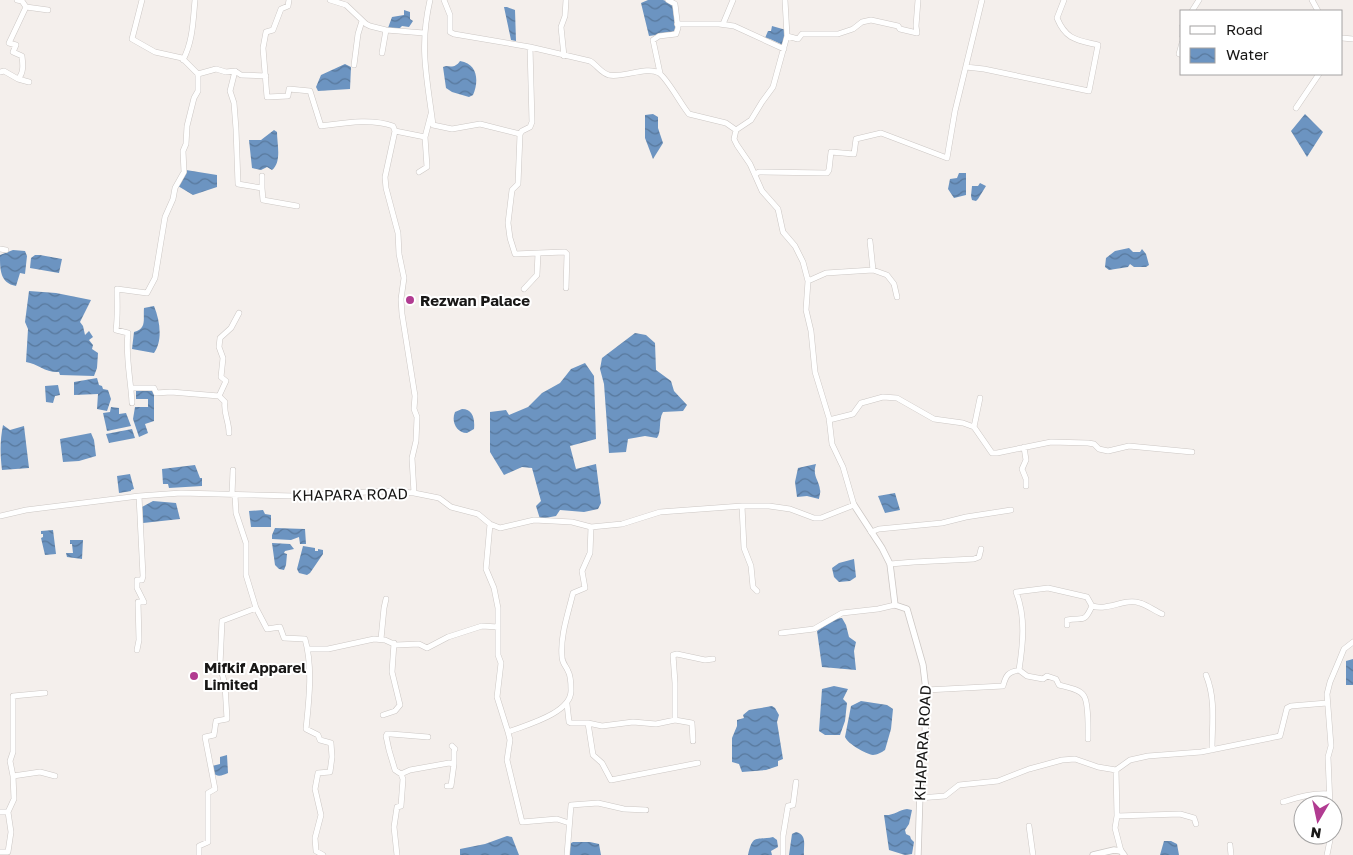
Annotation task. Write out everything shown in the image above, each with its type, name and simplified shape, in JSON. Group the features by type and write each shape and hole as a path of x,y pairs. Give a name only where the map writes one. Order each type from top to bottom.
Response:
{"street":[{"path":"18,0 22,1 26,7 48,10"},
{"path":"132,403 126,346 128,334 116,330 118,289 147,294 155,278 165,217 173,200 175,188 184,172 182,152 186,144 187,126 194,98 198,91 198,74 182,58 155,52 132,39 142,0"},
{"path":"183,60 188,51 193,31 195,0"},
{"path":"289,0 288,6 281,9 273,30 266,32 263,48 267,97 288,96 289,89 310,91 321,126 364,122 384,123 393,126 395,131 385,177 386,188 398,233 399,254 404,278 401,299 402,314 416,396 414,410 417,417 416,441 412,458 414,493"},
{"path":"330,0 346,5 362,21 370,26 386,30 424,33"},
{"path":"430,0 424,33 424,68 434,125 452,129 480,124 520,134"},
{"path":"444,0 450,15 450,32 454,34 530,47 590,61 605,74 612,76 653,71 660,74"},
{"path":"564,56 561,27 565,16 566,0"},
{"path":"668,0 675,4 676,34 659,36 653,40 660,74 689,114 726,123 736,130"},
{"path":"723,24 733,0"},
{"path":"781,633 814,629 842,613 895,605 890,564 882,548 854,506 845,472 832,444 829,420 813,360 811,331 806,310 808,281 803,262 796,246 783,232 778,209 762,191 734,139 736,130 751,120 774,87 787,36 785,0"},
{"path":"787,36 798,39 802,34 838,34 854,29 862,22 871,20 898,26 900,30 917,33 918,0"},
{"path":"754,174 759,172 827,173 831,152 854,154 856,139 881,133 947,158 955,111 982,0"},
{"path":"966,67 984,69 1088,91 1098,45 1075,40 1062,30 1057,18 1064,0"},
{"path":"18,79 21,76 22,56 13,52 16,45 9,43 26,7"},
{"path":"354,65 358,34 362,21"},
{"path":"677,24 723,24 734,26 784,49"},
{"path":"382,53 386,30"},
{"path":"530,47 532,122 530,127 520,134 518,184 512,190 508,223 510,238 515,254 565,252 567,254 566,288"},
{"path":"198,74 216,69 226,72 236,71 241,75 266,76"},
{"path":"0,72 4,71 18,79 29,82"},
{"path":"236,71 230,92 234,103 238,184 262,188"},
{"path":"1296,108 1318,75"},
{"path":"418,172 427,167 425,137 432,112"},
{"path":"395,131 425,137"},
{"path":"262,176 263,200 297,206"},
{"path":"870,241 873,270"},
{"path":"524,289 537,275 538,253"},
{"path":"808,281 826,273 873,270 887,275 894,284 897,297"},
{"path":"219,396 226,381 222,377 223,358 219,348 220,338 231,328 239,313"},
{"path":"131,388 154,388 156,393 171,392 219,396 225,402 223,408 229,421 228,432"},
{"path":"829,420 853,414 861,403 884,397 897,398 934,419 963,423 974,427 992,452 997,453 1051,442 1088,443 1108,451 1129,446 1192,452"},
{"path":"974,427 980,398"},
{"path":"1024,447 1026,460 1022,469 1026,486"},
{"path":"233,470 236,513 246,543 246,575 256,608 266,629 280,627 284,638 305,639 310,667 306,729 318,735 320,740 331,743 330,772 318,772 315,789 321,815 315,838 316,851 323,855"},
{"name":"KHAPARA ROAD","path":"0,516 26,510 139,496 182,493 294,496 386,491 414,493 439,498 451,507 478,514 490,524 500,528 534,520 572,522 591,527 622,524 660,512 742,506 790,509 814,518 822,518 854,506"},
{"path":"137,650 139,640 138,602 144,602 137,588 137,580 142,580 143,576 139,496"},
{"path":"742,506 744,548 750,566 753,587 756,592"},
{"path":"871,532 879,529 942,523 1011,510"},
{"path":"490,524 486,569 494,588 498,608 498,654 501,663 497,697 510,740 507,760 522,822 557,819 569,823"},
{"path":"591,527 590,553 582,571 585,588 573,593 561,644 562,661 569,672 572,692 567,704 569,722 602,726 633,722 656,724 675,720 692,722 693,741"},
{"path":"890,564 974,559 979,557 980,548"},
{"path":"1019,670 1023,648 1022,616 1016,592 1048,588 1087,597 1092,606 1102,609 1127,603 1139,603 1162,614"},
{"path":"384,640 382,639 386,599"},
{"name":"KHAPARA ROAD","path":"895,605 907,609 923,666 926,690 925,741 921,760 919,798 918,855"},
{"path":"1067,625 1067,620 1082,620 1087,616 1092,606"},
{"path":"199,855 199,846 208,842 208,793 215,789 205,737 214,735 216,721 227,718 225,685 220,665 222,620 256,608"},
{"path":"308,649 328,649 367,640 384,640 396,645 419,644 427,648 448,637 482,626 498,628"},
{"path":"1283,802 1298,796 1315,793 1329,794 1328,757 1331,746 1327,694 1344,648 1353,642"},
{"path":"383,715 395,711 400,704 392,672 394,643"},
{"path":"675,720 673,655 677,654 705,660 713,659"},
{"path":"926,690 1002,686 1009,672 1019,670 1027,676 1043,679 1047,676 1056,679 1059,685 1079,692 1084,696 1088,739"},
{"path":"1206,675 1211,687 1214,712 1212,750"},
{"path":"0,852 8,852 11,832 8,812 14,799 10,761 13,752 13,696 45,694"},
{"path":"508,732 536,722 567,704"},
{"path":"919,798 941,798 952,792 959,784 998,781 1029,769 1062,760 1074,760 1116,770 1130,760 1148,756 1212,750 1280,736 1288,708 1291,706 1327,704"},
{"path":"588,723 593,755 602,763 611,780 698,763"},
{"path":"397,855 394,827 397,807 401,806 404,784 401,774 395,770 389,750 387,734 428,737"},
{"path":"447,786 451,786 453,782 455,749 452,746"},
{"path":"401,774 410,770 454,764"},
{"path":"1116,770 1117,816 1115,828 1122,853"},
{"path":"13,776 40,772 55,776"},
{"path":"783,855 783,836 788,806 793,805 796,782"},
{"path":"567,855 571,805 598,803 624,809 646,810"},
{"path":"0,812 8,812"},
{"path":"1117,816 1180,814 1194,818 1196,824"},
{"path":"1029,826 1033,855"},
{"path":"1230,845 1230,855"},
{"path":"1093,855 1114,850 1122,853"}],"water":[{"path":"648,0 663,0 672,3 676,30 670,33 649,36 641,3"},
{"path":"504,7 515,10 516,41 511,40"},
{"path":"404,10 410,12 410,19 413,21 409,27 402,26 398,30 388,28 392,17 404,15"},
{"path":"772,26 786,30 783,45 765,38 768,31 771,31"},
{"path":"460,61 474,69 476,74 475,90 473,95 469,97 452,92 446,88 443,67 454,66"},
{"path":"345,64 351,67 350,89 318,91 316,87 321,75"},
{"path":"653,114 658,117 658,128 663,143 653,159 645,138 645,115"},
{"path":"1305,114 1323,132 1307,157 1291,131"},
{"path":"274,130 277,132 278,152 275,167 272,170 267,167 261,170 252,168 249,140 261,140"},
{"path":"186,170 217,175 217,187 193,195 178,186"},
{"path":"959,173 966,173 966,195 954,198 948,189 950,179 957,178"},
{"path":"980,183 986,186 976,201 972,200 972,186 978,186"},
{"path":"1129,248 1133,252 1140,252 1142,249 1146,254 1149,265 1146,267 1134,267 1130,264 1128,267 1109,270 1105,267 1106,258 1115,251"},
{"path":"13,250 25,251 27,256 25,274 20,273 16,286 4,279 0,266 0,255"},
{"path":"35,255 62,259 59,273 30,268 31,258"},
{"path":"29,291 56,293 91,300 80,322 85,335 89,331 93,337 89,340 93,345 92,349 98,353 97,368 94,376 60,375 59,372 50,371 26,362 28,329 25,322"},
{"path":"154,306 160,330 157,348 154,353 132,349 134,332 141,328 144,323 144,308"},
{"path":"635,333 646,335 655,343 656,370 671,381 674,391 687,405 683,411 663,412 657,438 645,436 628,439 626,452 609,453 604,384 600,369 602,358"},
{"path":"585,363 594,376 596,439 570,446 576,469 596,464 601,503 598,509 584,512 560,510 556,516 540,519 536,506 541,501 532,468 522,467 504,475 490,452 490,412 506,410 509,415 528,407 542,393 560,383 571,369"},
{"path":"97,378 99,385 103,389 108,390 111,399 107,411 97,409 98,394 74,395 74,382"},
{"path":"58,385 60,395 55,396 53,403 46,402 45,386"},
{"path":"151,389 154,393 154,421 145,424 148,433 139,437 133,419 135,407 148,407 148,399 136,399 136,390"},
{"path":"111,407 119,408 119,414 126,413 131,426 107,431 103,413 110,412"},
{"path":"462,409 469,411 474,418 474,429 467,433 457,429 454,423 455,412"},
{"path":"3,425 10,430 24,426 29,468 2,470 1,436"},
{"path":"132,429 135,438 109,443 106,434"},
{"path":"91,433 96,456 79,461 63,462 60,439"},
{"path":"816,464 815,475 820,491 819,499 807,496 797,497 795,482 798,468"},
{"path":"195,465 200,478 202,478 202,486 169,488 168,484 163,484 162,469"},
{"path":"130,474 134,489 119,493 117,476"},
{"path":"895,493 900,510 885,513 878,496"},
{"path":"153,501 176,503 180,519 143,523 142,507"},
{"path":"263,510 265,514 271,515 271,527 251,527 249,511"},
{"path":"275,528 305,529 306,544 300,544 299,537 291,540 272,539"},
{"path":"53,530 56,554 45,555 41,531"},
{"path":"70,540 83,540 82,559 67,557 66,553 73,553"},
{"path":"272,543 290,544 294,549 284,553 287,554 284,570 279,569 275,565"},
{"path":"303,546 315,548 315,551 318,551 318,549 323,550 323,554 307,575 299,573 297,569"},
{"path":"854,559 856,577 850,581 839,582 834,577 832,568 839,563"},
{"path":"842,618 849,637 856,642 854,651 856,670 822,667 817,631 835,619"},
{"path":"1353,659 1353,685 1346,685 1346,661"},
{"path":"834,686 848,689 843,699 847,703 845,721 840,735 825,735 819,731 822,689"},
{"path":"861,701 887,705 893,709 891,729 885,750 873,755 862,751 845,737 851,706"},
{"path":"772,706 779,715 777,722 783,759 778,761 778,766 766,770 742,772 739,764 732,762 732,738 737,726 737,720 744,718 743,715 749,710"},
{"path":"227,755 228,773 221,776 215,775 212,766 220,764 220,757"},
{"path":"907,809 912,810 909,824 905,830 906,834 914,842 912,854 905,855 889,850 884,815 890,815"},
{"path":"800,833 804,838 804,855 789,855 792,834"},
{"path":"507,836 512,837 519,855 460,855 460,849 485,844"},
{"path":"773,837 777,840 778,847 771,851 772,855 748,855 752,843 756,839"},
{"path":"1164,841 1171,841 1177,844 1179,855 1160,855"},
{"path":"573,842 599,844 601,855 569,855 569,844"}],"place":[{"name":"Rezwan Palace","path":"410,300"},
{"name":"Mifkif Apparel Limited","path":"194,676"}]}
